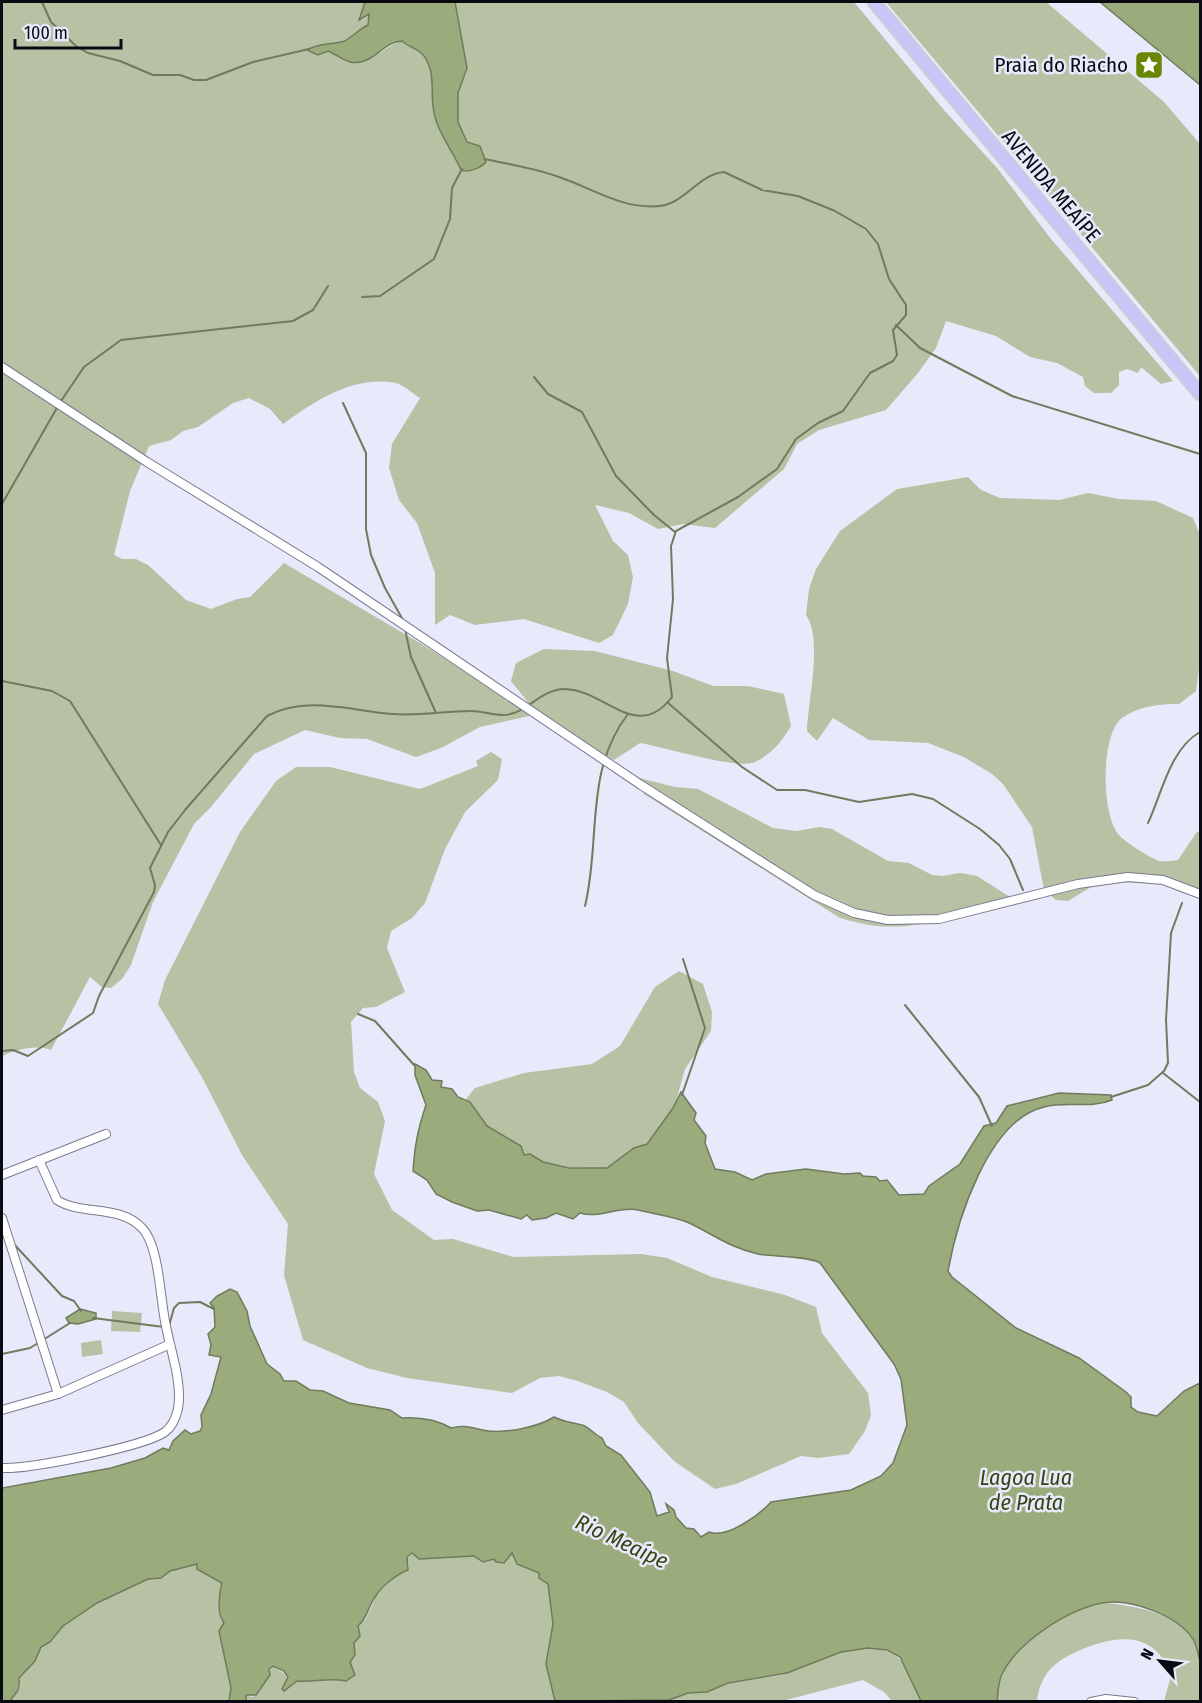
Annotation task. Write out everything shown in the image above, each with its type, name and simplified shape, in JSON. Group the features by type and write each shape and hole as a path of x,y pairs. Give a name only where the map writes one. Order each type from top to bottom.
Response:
{"main road":[{"name":"AVENIDA MEAÍPE","path":"873,2 1200,394"}],"street":[{"path":"2,367 147,462 318,567 641,785 814,896 854,913 888,920 939,919 1078,884 1128,877 1163,880 1200,894"},
{"path":"2,1175 106,1134"},
{"path":"2,1468 86,1454 149,1440 166,1431 173,1422 179,1399 178,1376 168,1346 153,1252 145,1231 124,1216 67,1205 57,1200 39,1160"},
{"path":"2,1218 10,1251 34,1315 58,1394"},
{"path":"2,1251 10,1251"},
{"path":"2,1410 58,1394 168,1346"},
{"path":"1091,1701 1106,1699 1134,1701"}],"shaded area":[{"path":"2,2 365,2 359,17 363,19 369,14 369,24 351,38 329,44 320,55 328,51 346,61 356,63 371,58 399,41 419,52 430,69 438,127 461,170 466,172 486,162 480,146 467,142 458,122 458,93 467,68 455,2 854,2 944,110 997,168 1051,239 1173,381 1161,384 1141,367 1138,373 1127,369 1119,372 1119,385 1111,393 1094,393 1085,386 1083,377 1057,363 1030,357 996,336 946,321 936,348 886,410 819,430 797,444 784,469 715,528 683,524 658,529 629,513 595,505 613,541 628,555 633,577 628,604 613,635 599,643 524,619 475,625 450,615 435,625 435,573 417,523 399,500 389,468 392,444 420,398 399,384 380,382 350,386 321,399 283,424 270,409 249,398 233,403 198,427 183,431 171,440 149,446 130,491 114,555 122,559 136,559 148,565 186,600 211,609 237,599 250,597 284,563 420,643 533,714 527,701 511,681 516,663 544,649 595,651 673,671 713,686 748,686 784,694 791,726 771,751 761,759 746,764 717,761 640,743 614,760 534,715 480,727 441,748 416,757 367,739 340,738 305,730 254,754 211,807 194,824 153,902 131,965 122,979 111,988 102,987 90,977 51,1050 32,1048 2,1056"},
{"path":"886,2 1046,2 1164,102 1200,144 1200,376"},
{"path":"968,477 981,490 1000,498 1059,500 1088,493 1119,499 1156,501 1193,518 1200,535 1200,661 1196,691 1179,704 1149,706 1122,718 1115,727 1110,741 1106,795 1109,812 1120,836 1159,861 1178,860 1196,833 1200,831 1200,896 1175,885 1101,881 1068,901 1056,900 1044,890 1032,827 1003,784 992,774 964,757 928,743 869,740 833,718 817,741 807,731 814,654 811,626 806,615 809,589 816,569 840,531 897,489"},
{"path":"491,752 502,759 498,780 465,812 445,849 425,903 412,918 391,931 387,948 405,992 376,1007 363,1008 351,1022 354,1072 360,1088 378,1102 385,1121 374,1174 392,1210 434,1240 453,1239 513,1257 641,1254 667,1258 712,1277 785,1295 816,1307 822,1333 868,1393 871,1415 865,1431 849,1454 818,1458 801,1456 736,1484 715,1489 674,1461 638,1423 624,1402 607,1392 578,1381 559,1376 540,1378 512,1393 407,1378 367,1368 303,1340 284,1275 288,1224 242,1155 203,1079 158,1004 165,980 240,832 276,781 296,767 330,767 420,789 478,766 476,761"},
{"path":"639,778 675,787 698,789 773,828 797,831 819,827 832,829 888,861 909,863 932,875 960,873 977,876 1010,897 928,923 894,927 863,924 840,918 644,794"},
{"path":"679,971 703,984 712,1012 711,1031 685,1069 675,1105 646,1144 634,1148 617,1163 603,1169 567,1167 543,1162 529,1154 524,1155 521,1146 487,1126 466,1099 475,1088 524,1073 592,1064 620,1046 655,987"},
{"path":"112,1311 142,1313 140,1332 111,1331"},
{"path":"101,1340 103,1354 82,1357 81,1343"},
{"path":"510,1553 514,1555 516,1564 539,1573 539,1578 548,1584 553,1624 546,1664 555,1701 246,1702 245,1695 252,1697 262,1687 272,1666 287,1675 284,1690 296,1681 333,1679 346,1681 354,1671 350,1662 355,1655 353,1647 359,1635 358,1626 366,1619 376,1596 398,1573 405,1571 409,1566 407,1559 411,1554 420,1559 474,1556 483,1562 494,1559 505,1563"},
{"path":"197,1564 197,1569 222,1582 219,1615 224,1623 219,1632 232,1687 229,1701 10,1702 20,1687 20,1676 35,1661 41,1647 50,1642 63,1626 97,1603 148,1579 161,1578 170,1571"},
{"path":"1108,1603 1152,1612 1177,1624 1188,1633 1200,1659 1200,1701 1164,1701 1171,1676 1165,1662 1148,1645 1126,1639 1088,1647 1061,1660 1043,1681 1037,1701 997,1702 1002,1674 1020,1650 1064,1618 1080,1610"},
{"path":"868,1648 890,1653 904,1664 921,1701 892,1701 884,1692 863,1680 782,1701 654,1702 688,1693 706,1692 730,1683 782,1675 841,1652"}],"water":[{"path":"365,2 455,2 467,68 458,93 458,122 467,142 480,146 486,162 484,164 471,170 461,170 434,115 430,68 419,51 402,41 395,42 371,58 358,63 347,61 328,51 318,55 307,50 344,41 368,25 369,14 359,20"},
{"path":"1100,2 1200,2 1200,85"},
{"name":"Lagoa Lua de Prata","path":"415,1064 426,1070 432,1080 442,1081 441,1087 452,1089 458,1097 470,1102 487,1126 521,1146 524,1155 530,1154 543,1162 569,1168 607,1168 634,1148 647,1144 673,1108 681,1092 696,1113 694,1120 706,1136 705,1143 715,1169 735,1172 752,1180 766,1174 806,1169 844,1174 860,1173 863,1176 876,1177 880,1181 887,1180 899,1195 924,1194 929,1186 960,1164 984,1126 996,1123 1007,1106 1059,1093 1111,1095 1112,1100 1104,1103 1044,1107 1024,1116 1007,1131 991,1151 978,1175 959,1226 948,1271 952,1277 1016,1328 1079,1358 1126,1392 1131,1397 1131,1407 1138,1412 1157,1416 1184,1391 1200,1383 1200,1661 1193,1639 1176,1623 1152,1610 1113,1602 1102,1603 1074,1613 1031,1639 1009,1662 1002,1674 997,1701 921,1701 900,1657 887,1650 868,1648 841,1652 787,1673 728,1683 707,1692 688,1693 669,1700 555,1701 546,1664 553,1624 548,1584 539,1578 539,1573 517,1564 512,1553 504,1563 496,1562 494,1559 483,1562 474,1556 419,1559 412,1553 407,1557 408,1570 382,1588 358,1626 360,1636 354,1643 355,1655 350,1662 355,1675 346,1681 297,1681 284,1691 282,1689 288,1677 284,1671 273,1666 269,1669 270,1675 256,1695 246,1695 246,1701 229,1701 231,1688 219,1631 224,1623 219,1607 222,1583 197,1569 197,1564 170,1571 161,1578 148,1579 97,1603 63,1626 50,1642 41,1647 35,1661 19,1678 18,1689 10,1701 2,1701 2,1488 111,1468 145,1458 163,1448 169,1450 173,1441 185,1430 191,1434 200,1431 201,1415 211,1394 221,1357 209,1355 211,1345 208,1334 215,1327 214,1308 210,1303 230,1289 237,1292 247,1311 250,1326 267,1364 280,1374 284,1381 296,1381 310,1390 323,1391 349,1403 390,1410 402,1418 427,1419 451,1428 466,1427 505,1431 531,1426 554,1417 582,1425 602,1438 606,1446 621,1455 650,1492 657,1516 669,1512 666,1504 674,1510 676,1517 686,1528 694,1529 701,1537 709,1532 725,1532 733,1529 751,1519 771,1502 851,1490 881,1476 893,1463 907,1425 901,1379 894,1364 820,1263 808,1259 747,1251 687,1222 638,1210 580,1213 573,1219 556,1213 546,1218 532,1220 527,1215 521,1219 489,1210 477,1211 452,1202 436,1194 427,1180 413,1171 417,1138 426,1105 415,1075"},
{"path":"80,1309 96,1313 96,1319 78,1324 69,1323 66,1318"}],"waterway":[{"path":"42,2 51,22 76,46 88,53 120,61 153,75 180,75 194,80 206,80 253,62 309,49"},
{"path":"2,1051 13,1050 28,1056 93,1013 99,996 154,892 155,885 150,868 168,832 267,716 298,706 313,705 393,714 471,711 503,715 519,711 548,693 565,689 594,697 620,711 633,715 646,715 659,710 672,697 667,658 673,599 671,546 676,531 738,497 777,469 796,439 818,423 843,411 870,373 893,361 897,355 893,330 906,315 906,305 889,279 878,244 866,229 835,211 798,196 762,190 724,172 707,178 669,204 633,205 550,174 484,159"},
{"path":"362,297 380,296 434,259 450,219 452,188 462,169"},
{"path":"61,401 84,367 121,340 293,321 313,310 328,286"},
{"path":"896,325 920,348 1012,396 1200,454"},
{"path":"534,377 548,394 582,412 616,476 654,515 675,532"},
{"path":"343,403 366,453 366,529 371,555 385,588 403,620"},
{"path":"2,504 58,406"},
{"path":"405,629 411,657 436,713"},
{"path":"2,681 52,691 70,701 161,845"},
{"path":"667,702 742,767 777,790 805,790 859,802 912,794 933,799 980,829 999,845 1010,859 1023,890"},
{"path":"585,906 590,881 599,783 614,736 628,714"},
{"path":"1148,823 1174,760 1181,749 1200,732"},
{"path":"1111,1097 1148,1085 1164,1071 1168,1063 1166,1020 1171,933 1182,903"},
{"path":"682,1095 705,1028 683,959"},
{"path":"905,1005 979,1097 992,1126"},
{"path":"358,1014 375,1021 414,1065"},
{"path":"1163,1073 1200,1102"},
{"path":"12,1242 62,1296 74,1301 81,1311"},
{"path":"169,1326 174,1308 179,1303 200,1302 214,1309"},
{"path":"93,1318 164,1327"},
{"path":"2,1354 30,1348 70,1323"}],"place":[{"name":"Praia do Riacho","path":"1149,65"}],"water label":[{"name":"Rio Meaípe","path":"622,1541"}]}
